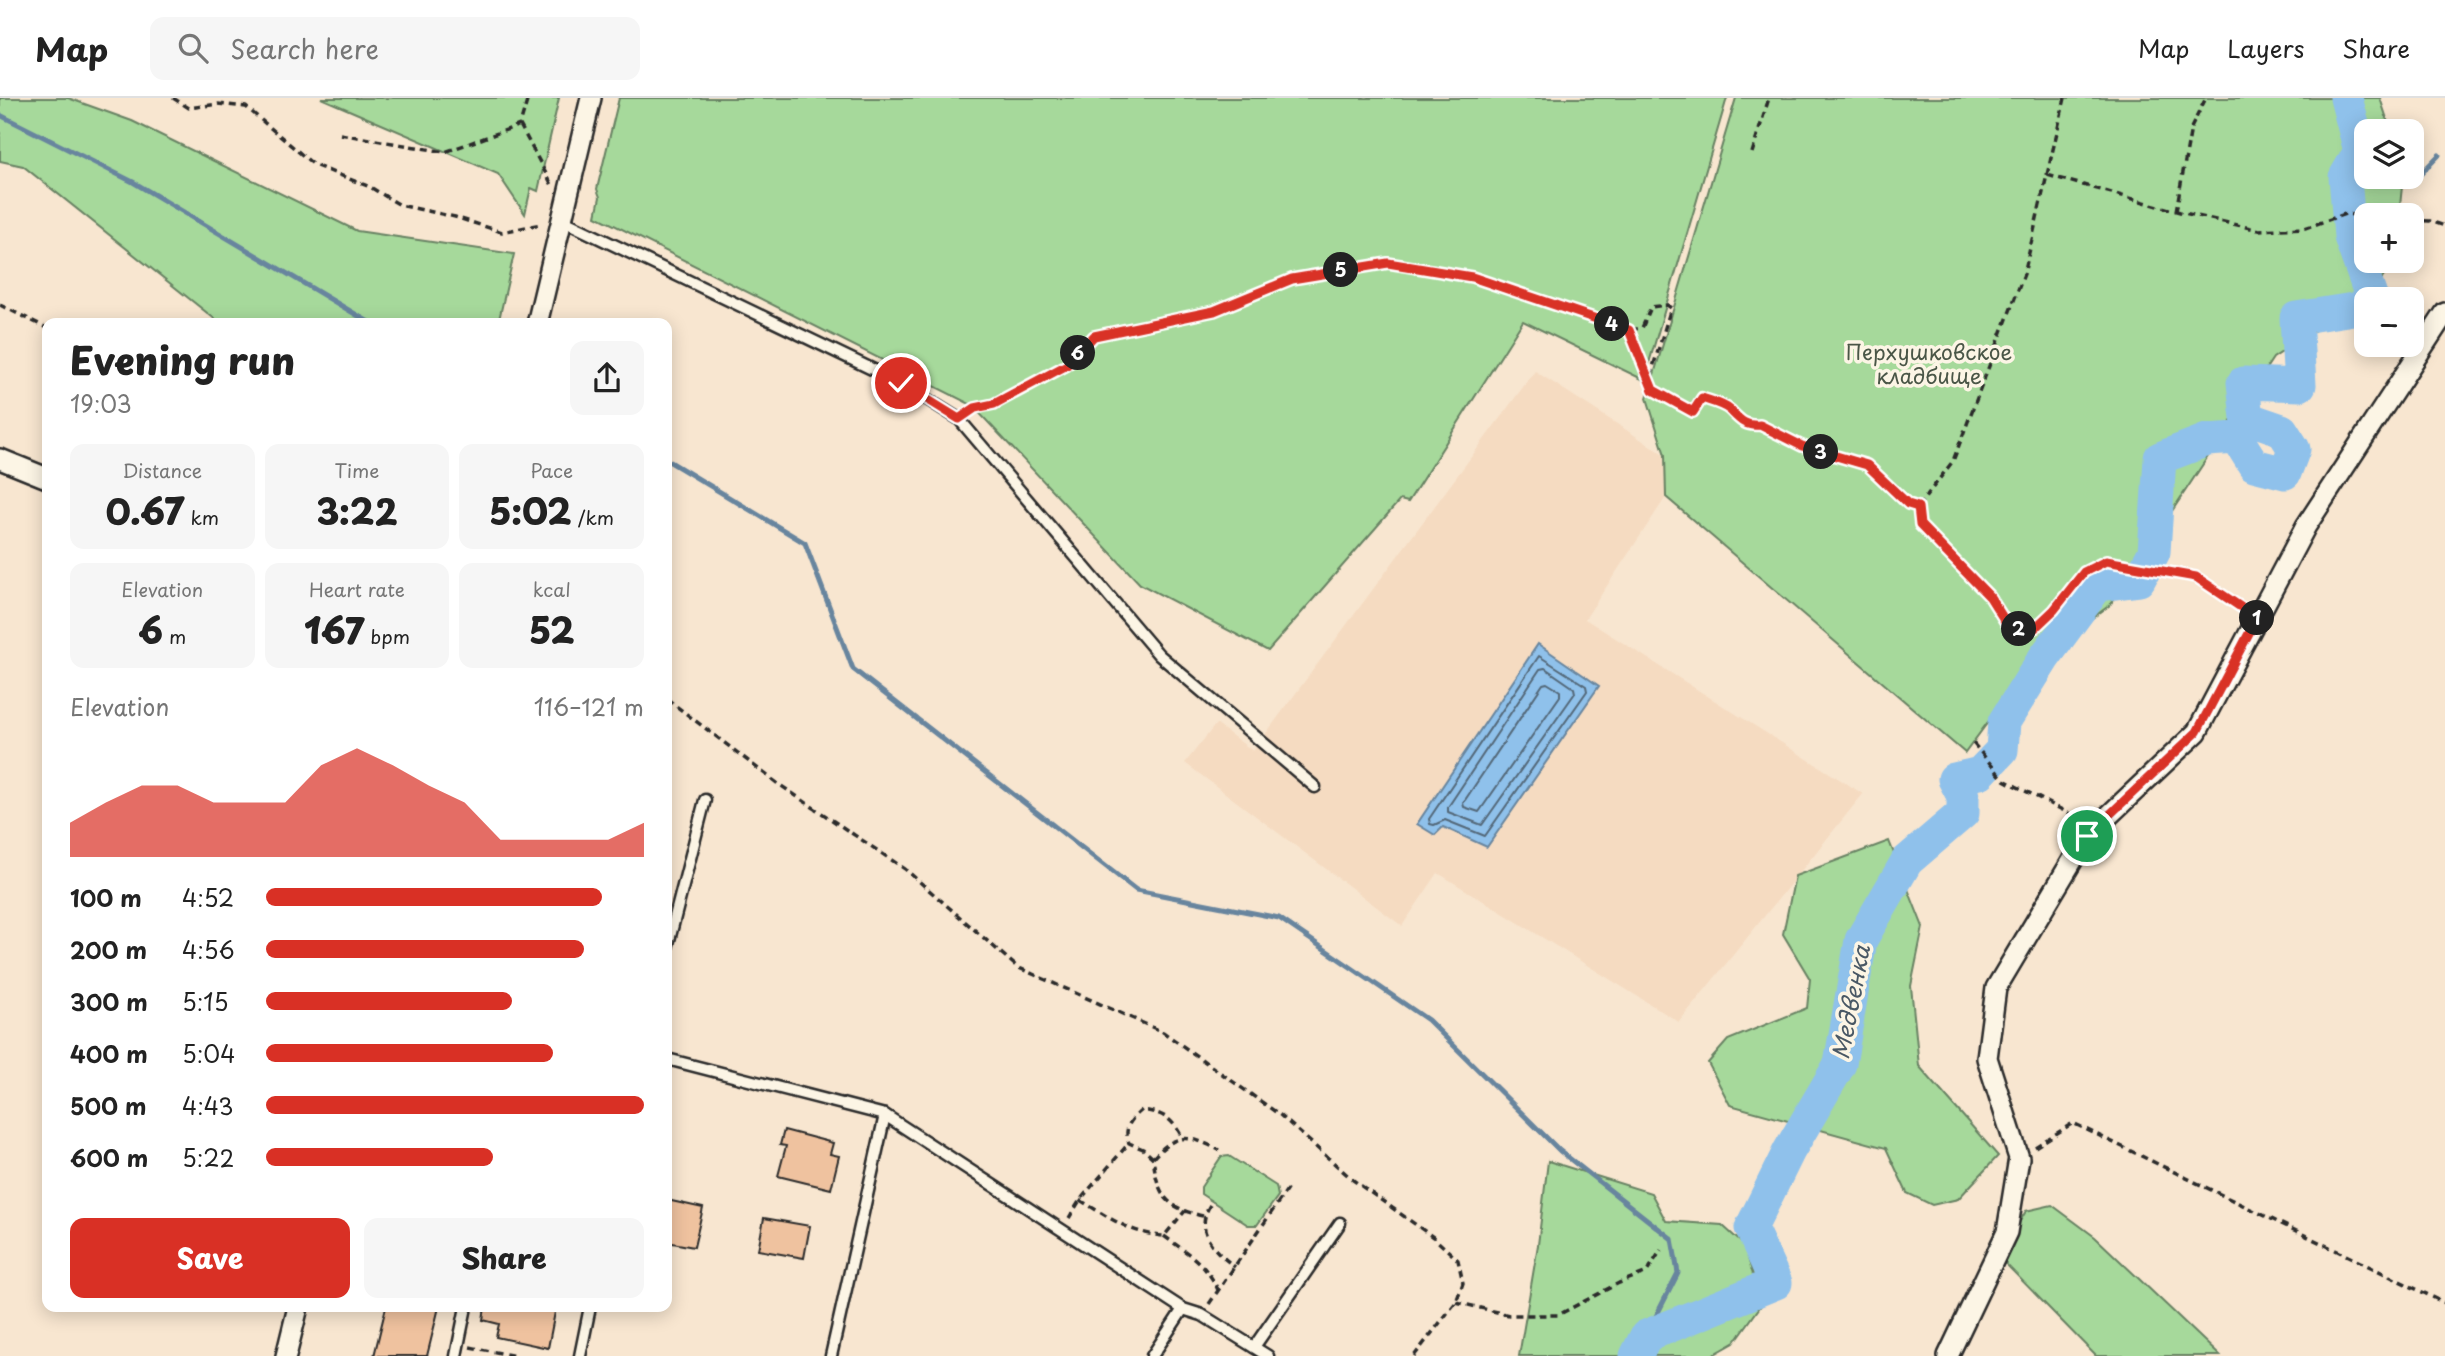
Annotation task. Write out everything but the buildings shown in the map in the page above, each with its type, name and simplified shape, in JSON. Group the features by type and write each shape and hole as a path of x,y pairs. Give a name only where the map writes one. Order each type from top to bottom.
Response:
{"street":[{"path":"538,318 591,98"},
{"path":"1948,1356 2007,1232 2019,1158 1987,1058 1996,988 2087,836 2197,732 2306,526 2445,313"},
{"path":"0,459 42,476"},
{"path":"286,1356 297,1312"}],"lane":[{"path":"564,215 901,383 959,419 1159,655 1315,787"},
{"path":"672,929 705,800"},
{"path":"672,1060 885,1115 1183,1309 1202,1315 1268,1356"},
{"path":"831,1356 885,1115"},
{"path":"1254,1347 1340,1223"},
{"path":"1152,1356 1183,1309"},
{"path":"456,1356 465,1312"},
{"path":"580,1356 589,1312"}],"path":[{"path":"173,98 189,108 218,104 246,107 314,165 370,187 400,205 455,217 502,232 564,215 520,125 528,98"},
{"path":"1752,153 1769,98"},
{"path":"2065,98 2024,274 1953,461 1918,507 1920,525 1990,597 2010,629 2035,628 2054,610 2084,572 2106,561 2196,577 2257,618"},
{"path":"2176,211 2191,128 2206,98"},
{"path":"340,134 445,152 520,125"},
{"path":"2047,175 2176,211 2259,230 2305,228 2345,214 2354,215"},
{"path":"2424,221 2445,226"},
{"path":"959,419 975,408 994,404 1067,365 1094,336 1214,311 1292,279 1388,263 1472,277 1629,330 1642,328 1651,307 1667,305 1671,308 1650,377 1653,390 1693,412 1702,398 1730,409 1735,418 1753,426 1760,425 1802,446 1867,465 1908,504 1918,507"},
{"path":"0,304 42,325"},
{"path":"1629,330 1646,376 1650,377"},
{"path":"672,703 777,783 905,869 1017,967 1164,1032 1280,1115 1353,1180 1433,1237 1458,1260 1463,1283 1456,1301 1414,1356"},
{"path":"1973,743 2004,780 2096,827"},
{"path":"1182,1137 1175,1124 1163,1113 1142,1110 1130,1119 1125,1135 1129,1143 1143,1149 1153,1158 1161,1194 1176,1208 1203,1216"},
{"path":"2019,1158 2073,1123 2445,1303"},
{"path":"1153,1158 1163,1147 1182,1137 1199,1139 1219,1150"},
{"path":"1062,1230 1080,1200 1129,1143"},
{"path":"1202,1315 1288,1188"},
{"path":"1080,1200 1124,1227 1151,1236 1164,1236 1195,1256 1206,1268 1218,1292"},
{"path":"1210,1205 1203,1216 1205,1236 1216,1253 1235,1267"},
{"path":"1164,1236 1185,1211"},
{"path":"1456,1301 1509,1315 1558,1315 1619,1283 1647,1272 1661,1250"},
{"path":"458,1344 516,1356"}],"shaded area":[{"path":"1535,371 1665,455 1666,497 1585,619 1863,794 1679,1022 1438,873 1402,926 1185,763 1216,724 1253,751"}],"green space":[{"path":"0,98 68,98 132,121 357,231 514,254 499,318 213,318 23,166 0,161"},
{"path":"321,98 559,98 538,191 531,188 525,214 498,174"},
{"path":"619,98 1727,98 1644,380 1523,321 1408,502 1400,500 1268,651 1140,584 972,405 596,216 600,197 597,189"},
{"name":"Перхушковское кладбище","path":"1736,98 2380,98 2387,119 2354,119 2354,189 2402,189 2400,203 2354,203 2354,273 2385,273 2378,287 2354,287 2354,304 2273,358 2110,605 2056,645 2047,642 1965,753 1666,497 1665,455 1647,398"},
{"path":"1889,841 1923,927 1911,986 1919,1066 1998,1156 1958,1199 1932,1205 1907,1193 1886,1148 1730,1105 1708,1063 1728,1040 1807,1008 1810,979 1783,934 1795,876"},
{"path":"1229,1156 1276,1186 1278,1196 1257,1225 1248,1225 1201,1194 1201,1187 1221,1157"},
{"path":"1548,1161 1651,1193 1666,1221 1722,1225 1744,1245 1762,1304 1734,1343 1711,1356 1519,1356 1538,1245"},
{"path":"2052,1205 2095,1237 2220,1356 2096,1356 1999,1257 2026,1211"}],"water":[{"path":"1538,644 1599,686 1487,847 1443,827 1435,835 1417,824"}],"waterway":[{"name":"Медвенка","path":"2346,98 2360,151 2345,177 2350,237 2368,287"},
{"path":"0,115 133,182 362,318"},
{"path":"2345,177 2375,184 2413,182 2439,155"},
{"name":"Медвенка","path":"1636,1356 1646,1336 1776,1283 1751,1228 1789,1151 1840,1064 1861,940 1907,861 1963,813 1963,796 1954,779 1980,773 2002,750 2004,722 2044,658 2098,585 2139,580 2154,552 2160,458 2207,440 2237,438 2254,465 2285,473 2294,449 2282,430 2247,418 2243,383 2300,385 2296,318 2354,309"},
{"path":"672,463 805,543 853,669 1136,890 1279,918 1428,1020 1560,1151 1672,1239 1678,1273 1646,1336"}],"route":[{"path":"901,383 959,419 975,408 994,404 1067,365 1094,336 1214,311 1292,279 1388,263 1472,277 1629,330 1653,390 1673,403 1693,412 1702,398 1730,409 1735,418 1753,426 1760,425 1802,446 1867,465 1908,504 1918,507 1920,525 1990,597 2010,629 2035,628 2054,610 2084,572 2106,561 2196,577 2257,618 2197,732 2087,836"}]}
